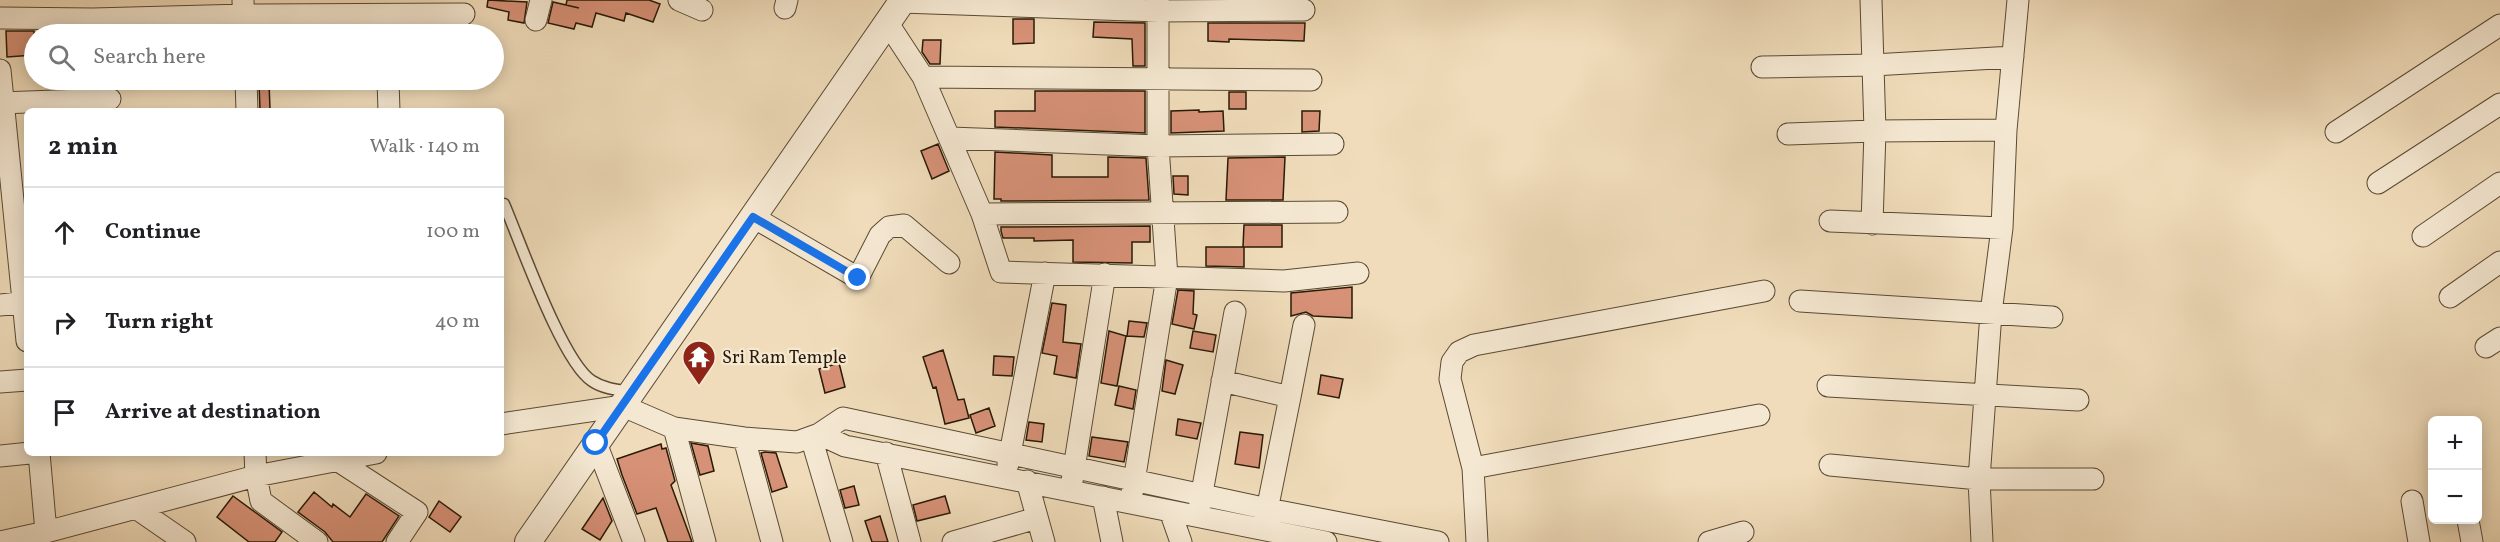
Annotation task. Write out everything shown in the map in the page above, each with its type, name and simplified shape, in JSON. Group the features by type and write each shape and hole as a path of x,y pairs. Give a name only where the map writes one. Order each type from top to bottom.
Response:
{"street":[{"path":"679,0 702,10"},
{"path":"1871,0 1875,131 1872,224"},
{"path":"1982,542 1979,479 1991,313 2002,228 2006,130 2018,0"},
{"path":"1131,502 1167,276 1158,146 1158,6"},
{"path":"897,8 1158,6 1304,10"},
{"path":"897,8 923,77 982,214 1001,272 1284,281 1358,273"},
{"path":"528,542 897,8"},
{"path":"392,24 464,14"},
{"path":"0,18 244,16 369,24"},
{"path":"2336,132 2500,25"},
{"path":"1762,67 1873,65 2013,57"},
{"path":"0,70 5,179 14,217 24,294"},
{"path":"923,77 1311,80"},
{"path":"246,90 247,108"},
{"path":"388,90 389,108"},
{"path":"2,103 110,99"},
{"path":"2378,183 2500,104"},
{"path":"1788,134 2006,130"},
{"path":"950,138 1158,146 1333,144"},
{"path":"2423,236 2500,183"},
{"path":"982,214 1162,211 1337,212"},
{"path":"753,217 858,278 880,235 889,227 904,225 950,263"},
{"path":"1830,221 2002,228"},
{"path":"2450,297 2500,262"},
{"path":"1005,477 1045,273"},
{"path":"1070,489 1106,274"},
{"path":"1477,542 1473,468 1450,379 1452,362 1459,352 1474,345 1764,291"},
{"path":"1800,301 2052,317"},
{"path":"0,305 24,302"},
{"path":"1200,505 1236,312"},
{"path":"1252,533 1268,509 1304,325"},
{"path":"0,382 24,380"},
{"path":"1222,381 1290,397"},
{"path":"1828,386 2078,400"},
{"path":"504,423 627,399 674,428 744,438 797,442 815,435 843,418 1134,480 1200,505 1252,533 1326,542"},
{"path":"1473,468 1759,415"},
{"path":"674,428 705,542"},
{"path":"815,435 845,446 1070,489 1170,511 1200,505 1268,509 1438,542"},
{"path":"815,435 842,542"},
{"path":"744,438 772,542"},
{"path":"596,443 634,542"},
{"path":"886,453 910,542"},
{"path":"0,456 24,454"},
{"path":"39,456 46,532"},
{"path":"255,456 261,501 318,542"},
{"path":"0,542 46,532 256,476 359,456"},
{"path":"337,460 417,512 397,542"},
{"path":"1830,465 1979,479 2093,479"},
{"path":"1027,481 1044,542"},
{"path":"1103,497 1112,542"},
{"path":"2412,501 2419,542"},
{"path":"136,508 185,542"},
{"path":"1170,511 1181,542"},
{"path":"953,542 1037,518"},
{"path":"2469,524 2472,542"},
{"path":"1709,542 1743,532"}],"lane":[{"path":"504,204 565,348 590,380 627,399"}],"building":[{"path":"488,0 527,2 524,23 508,20 509,12 487,7"},
{"path":"567,0 649,0 660,4 653,22 626,13 624,21 596,13 592,27 576,23 574,29 548,23 553,2 566,5"},
{"path":"1013,19 1034,19 1034,43 1013,44"},
{"path":"1094,22 1145,23 1145,66 1133,66 1132,39 1093,37"},
{"path":"1208,23 1305,23 1304,41 1229,39 1229,42 1208,41"},
{"path":"6,31 24,31 24,56 7,57"},
{"path":"923,40 941,40 940,64 930,64 922,52"},
{"path":"259,90 269,90 270,108 260,108"},
{"path":"1035,91 1145,91 1145,133 995,127 995,111 1035,111"},
{"path":"1229,92 1246,92 1246,109 1229,109"},
{"path":"1199,110 1199,112 1223,111 1224,131 1171,133 1171,111"},
{"path":"1302,111 1320,111 1319,131 1302,132"},
{"path":"938,144 949,171 932,179 921,151"},
{"path":"995,152 1052,155 1052,177 1108,177 1108,157 1146,158 1149,200 1001,201 1001,199 994,199"},
{"path":"1285,157 1283,200 1226,200 1228,158"},
{"path":"1173,176 1188,176 1188,195 1174,194"},
{"path":"1244,225 1282,225 1282,247 1243,247"},
{"path":"1150,226 1150,242 1132,242 1132,263 1073,262 1073,240 1034,241 1034,238 1003,238 1001,231 1001,227"},
{"path":"1206,247 1244,247 1244,267 1206,266"},
{"path":"1352,287 1352,318 1313,316 1306,312 1291,316 1291,293"},
{"path":"1178,290 1194,291 1193,314 1197,315 1194,329 1172,324"},
{"path":"1052,303 1066,305 1063,342 1081,344 1076,378 1054,374 1057,356 1042,353"},
{"path":"1129,321 1147,323 1144,337 1127,336"},
{"path":"1109,331 1126,336 1117,386 1101,383"},
{"path":"1193,331 1216,335 1213,352 1190,348"},
{"path":"943,350 958,400 964,399 969,418 945,424 936,387 933,388 923,357"},
{"path":"994,356 1014,357 1012,376 993,375"},
{"path":"1166,360 1183,365 1175,394 1162,391"},
{"path":"839,363 845,387 825,393 819,369"},
{"path":"1321,375 1343,379 1339,398 1318,394"},
{"path":"1119,386 1136,390 1133,409 1115,405"},
{"path":"989,408 995,426 976,433 970,415"},
{"path":"1178,419 1201,423 1197,439 1176,435"},
{"path":"1029,422 1044,424 1042,442 1026,440"},
{"path":"1240,432 1263,435 1259,468 1235,464"},
{"path":"1092,437 1128,442 1124,462 1089,456"},
{"path":"691,443 708,446 714,471 700,475"},
{"path":"661,444 662,449 666,448 675,481 671,485 692,542 668,542 656,508 637,514 622,475 617,459"},
{"path":"761,453 776,453 787,487 772,492"},
{"path":"854,486 859,505 845,508 840,490"},
{"path":"314,492 332,507 333,504 350,517 366,494 399,516 382,542 333,542 325,532 298,512"},
{"path":"233,496 282,532 275,542 249,542 217,517"},
{"path":"945,496 950,513 917,521 913,505"},
{"path":"603,498 612,521 600,540 582,529"},
{"path":"439,501 461,517 450,532 429,517"},
{"path":"880,516 888,542 872,542 865,521"}],"place":[{"name":"Sri Ram Temple","path":"699,386"}],"route":[{"path":"596,443 753,217 858,278"}]}
